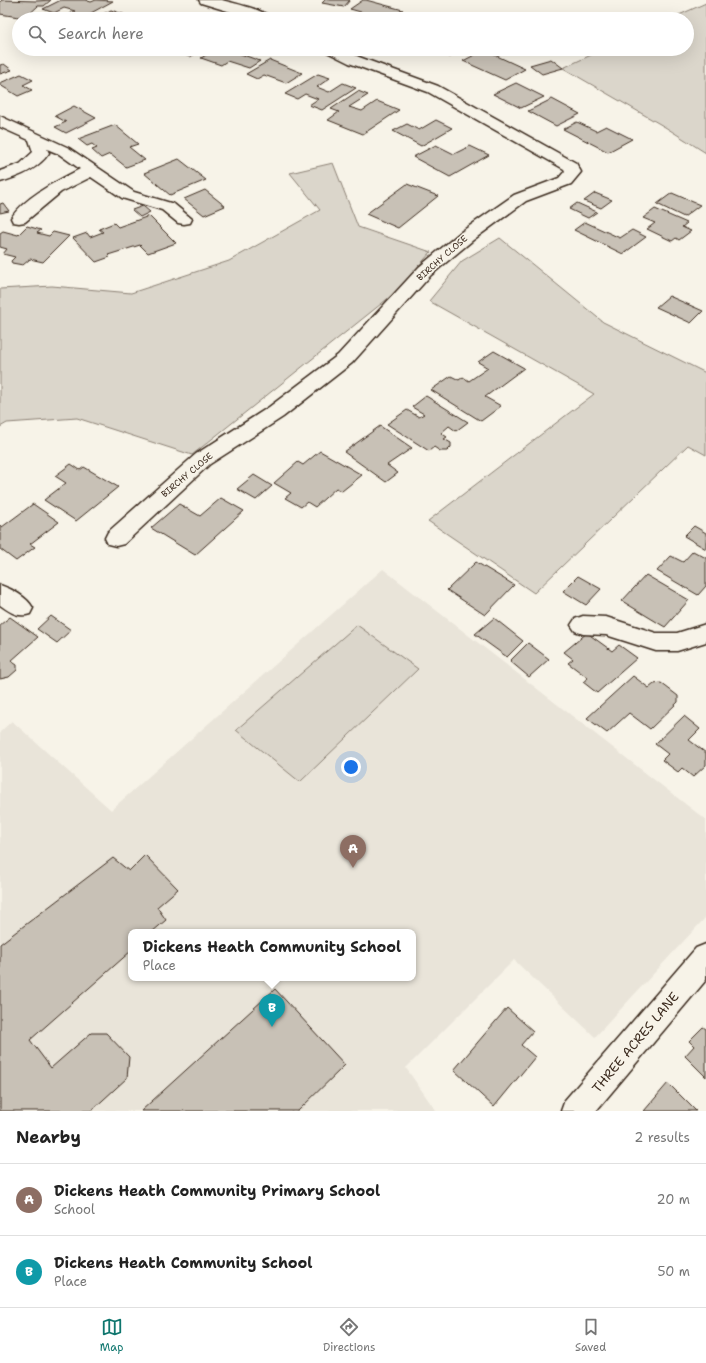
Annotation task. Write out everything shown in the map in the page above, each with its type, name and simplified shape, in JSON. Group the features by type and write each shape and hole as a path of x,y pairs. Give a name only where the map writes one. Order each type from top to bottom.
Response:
{"street":[{"path":"206,0 248,12"},
{"name":"BIRCHY CLOSE","path":"116,538 204,459 276,412 345,359 425,271 468,236 520,198 565,181 572,172 570,166 433,89 346,56"},
{"path":"0,122 64,151 128,195 168,207 184,219"},
{"path":"0,177 26,168 41,153 35,137"},
{"path":"19,218 36,202 55,189 91,170"},
{"path":"0,594 22,608"},
{"path":"583,625 606,626 656,642 677,642 706,632"},
{"name":"THREE ACRES LANE","path":"576,1111 702,971"}],"shaded area":[{"path":"706,3 706,153 665,127 563,68 589,56 694,56 694,12 686,12"},
{"path":"333,163 358,227 431,252 396,292 192,455 77,418 7,423 0,427 0,289 52,286 131,293 229,261 320,210 290,173"},
{"path":"500,238 603,322 706,373 706,455 688,445 534,593 428,521 594,394 429,301 462,261"},
{"path":"383,569 706,820 706,917 595,1037 514,960 406,1068 436,1111 0,1111 0,732 12,721 111,810"},
{"path":"357,625 418,669 300,782 236,730"}],"building":[{"path":"2,0 51,0 44,6 38,6 32,12 12,12 12,16 0,14 0,2"},
{"path":"61,0 85,0 91,2 96,0 113,1 93,12 73,12 75,11 64,8 56,12 51,12 43,9"},
{"path":"325,0 350,0 344,7 322,3"},
{"path":"363,0 366,0 403,10 400,12 361,12 350,9"},
{"path":"204,56 246,56 260,61 249,68 227,61 221,65 201,58"},
{"path":"473,56 497,56 525,69 505,80 463,61"},
{"path":"551,59 563,68 542,74 530,65"},
{"path":"270,60 302,73 286,83 264,75 257,79 246,74"},
{"path":"4,64 12,70 0,74 0,65"},
{"path":"21,74 33,80 23,85 32,90 18,96 0,85 0,83"},
{"path":"318,74 330,78 317,87 329,92 343,83 356,88 322,110 309,105 318,99 305,94 297,99 285,94"},
{"path":"516,83 544,97 521,108 493,94"},
{"path":"358,91 368,95 349,107 362,111 377,101 399,110 363,134 328,120 339,112 331,109"},
{"path":"552,99 580,114 556,126 528,111"},
{"path":"74,106 96,118 66,133 55,127 66,122 55,116"},
{"path":"436,120 452,128 421,146 393,131 407,124 419,130"},
{"path":"577,122 596,131 606,126 632,139 608,152 563,129"},
{"path":"115,125 138,144 129,147 145,160 126,167 110,154 101,158 92,150 97,148 92,144 87,146 78,139"},
{"path":"436,145 454,154 470,146 489,155 450,177 413,157"},
{"path":"179,159 206,180 170,195 144,173"},
{"path":"407,184 438,196 398,228 366,214"},
{"path":"205,190 225,206 204,215 184,199"},
{"path":"595,193 612,200 601,208 584,201"},
{"path":"672,193 700,205 684,217 657,204"},
{"path":"3,203 9,211 0,213 0,204"},
{"path":"577,203 597,212 588,218 569,209"},
{"path":"143,206 150,212 140,217 132,210"},
{"path":"655,209 687,223 682,227 691,231 679,240 676,238 672,241 647,229 655,223 643,218"},
{"path":"149,216 176,243 148,253 140,245 108,255 110,257 96,262 73,238 87,233 90,237 103,232 99,229 114,223 118,227"},
{"path":"585,222 620,238 632,230 646,237 623,254 574,230"},
{"path":"27,226 41,230 37,233 49,236 53,232 69,236 43,262 30,259 23,265 12,263 11,261 15,257 3,254 7,249 0,247 0,233 3,231 18,235"},
{"path":"669,296 703,311 691,323 656,307"},
{"path":"494,351 524,368 485,397 501,406 481,421 431,390 451,376 459,380 463,377 469,381 488,368 478,362"},
{"path":"426,396 468,422 456,431 449,426 441,433 447,437 444,439 451,443 451,447 447,451 440,451 434,447 429,451 387,424 407,410 419,417 424,414 412,407"},
{"path":"380,426 412,448 387,465 398,473 386,482 344,452"},
{"path":"320,451 362,475 342,491 336,488 315,507 307,502 301,507 285,498 291,493 274,483 298,462 303,465"},
{"path":"71,464 80,470 84,467 118,487 76,521 44,500 66,483 55,476"},
{"path":"254,475 272,486 256,500 237,489"},
{"path":"221,498 244,511 195,555 151,528 179,504 200,516"},
{"path":"33,504 59,522 30,544 35,547 16,561 0,549 0,525 2,527"},
{"path":"694,526 706,533 706,549 684,536"},
{"path":"693,551 706,558 706,586 698,595 657,571 671,556 683,562"},
{"path":"476,562 514,585 485,615 447,590"},
{"path":"646,575 689,600 665,627 622,601"},
{"path":"578,576 601,589 586,605 563,591"},
{"path":"51,616 71,630 57,643 37,629"},
{"path":"10,617 38,637 11,661 17,665 17,670 9,677 0,679 0,625"},
{"path":"494,618 523,641 507,657 475,634"},
{"path":"587,633 612,651 619,645 637,658 597,693 583,682 588,678 568,663 573,659 564,652"},
{"path":"528,643 549,659 529,677 510,661"},
{"path":"633,676 649,688 654,684 661,683 678,696 678,702 650,729 629,713 607,733 587,718"},
{"path":"684,716 700,729 689,740 706,753 706,765 693,777 682,768 678,772 662,760 668,754 655,744"},
{"path":"145,855 178,889 157,907 166,920 156,929 128,929 128,954 30,1040 51,1068 91,1033 106,1033 129,1057 127,1078 91,1111 0,1111 0,944 113,858 129,871"},
{"path":"275,989 345,1065 298,1111 141,1111"},
{"path":"507,1008 533,1031 521,1045 535,1057 494,1107 454,1070"},
{"path":"703,1027 706,1029 706,1077 685,1056 694,1046 689,1041"},
{"path":"668,1083 696,1111 644,1111"}],"place":[{"name":"Dickens Heath Community Primary School","path":"353,868"},
{"name":"Dickens Heath Community School","path":"272,1027"}]}
